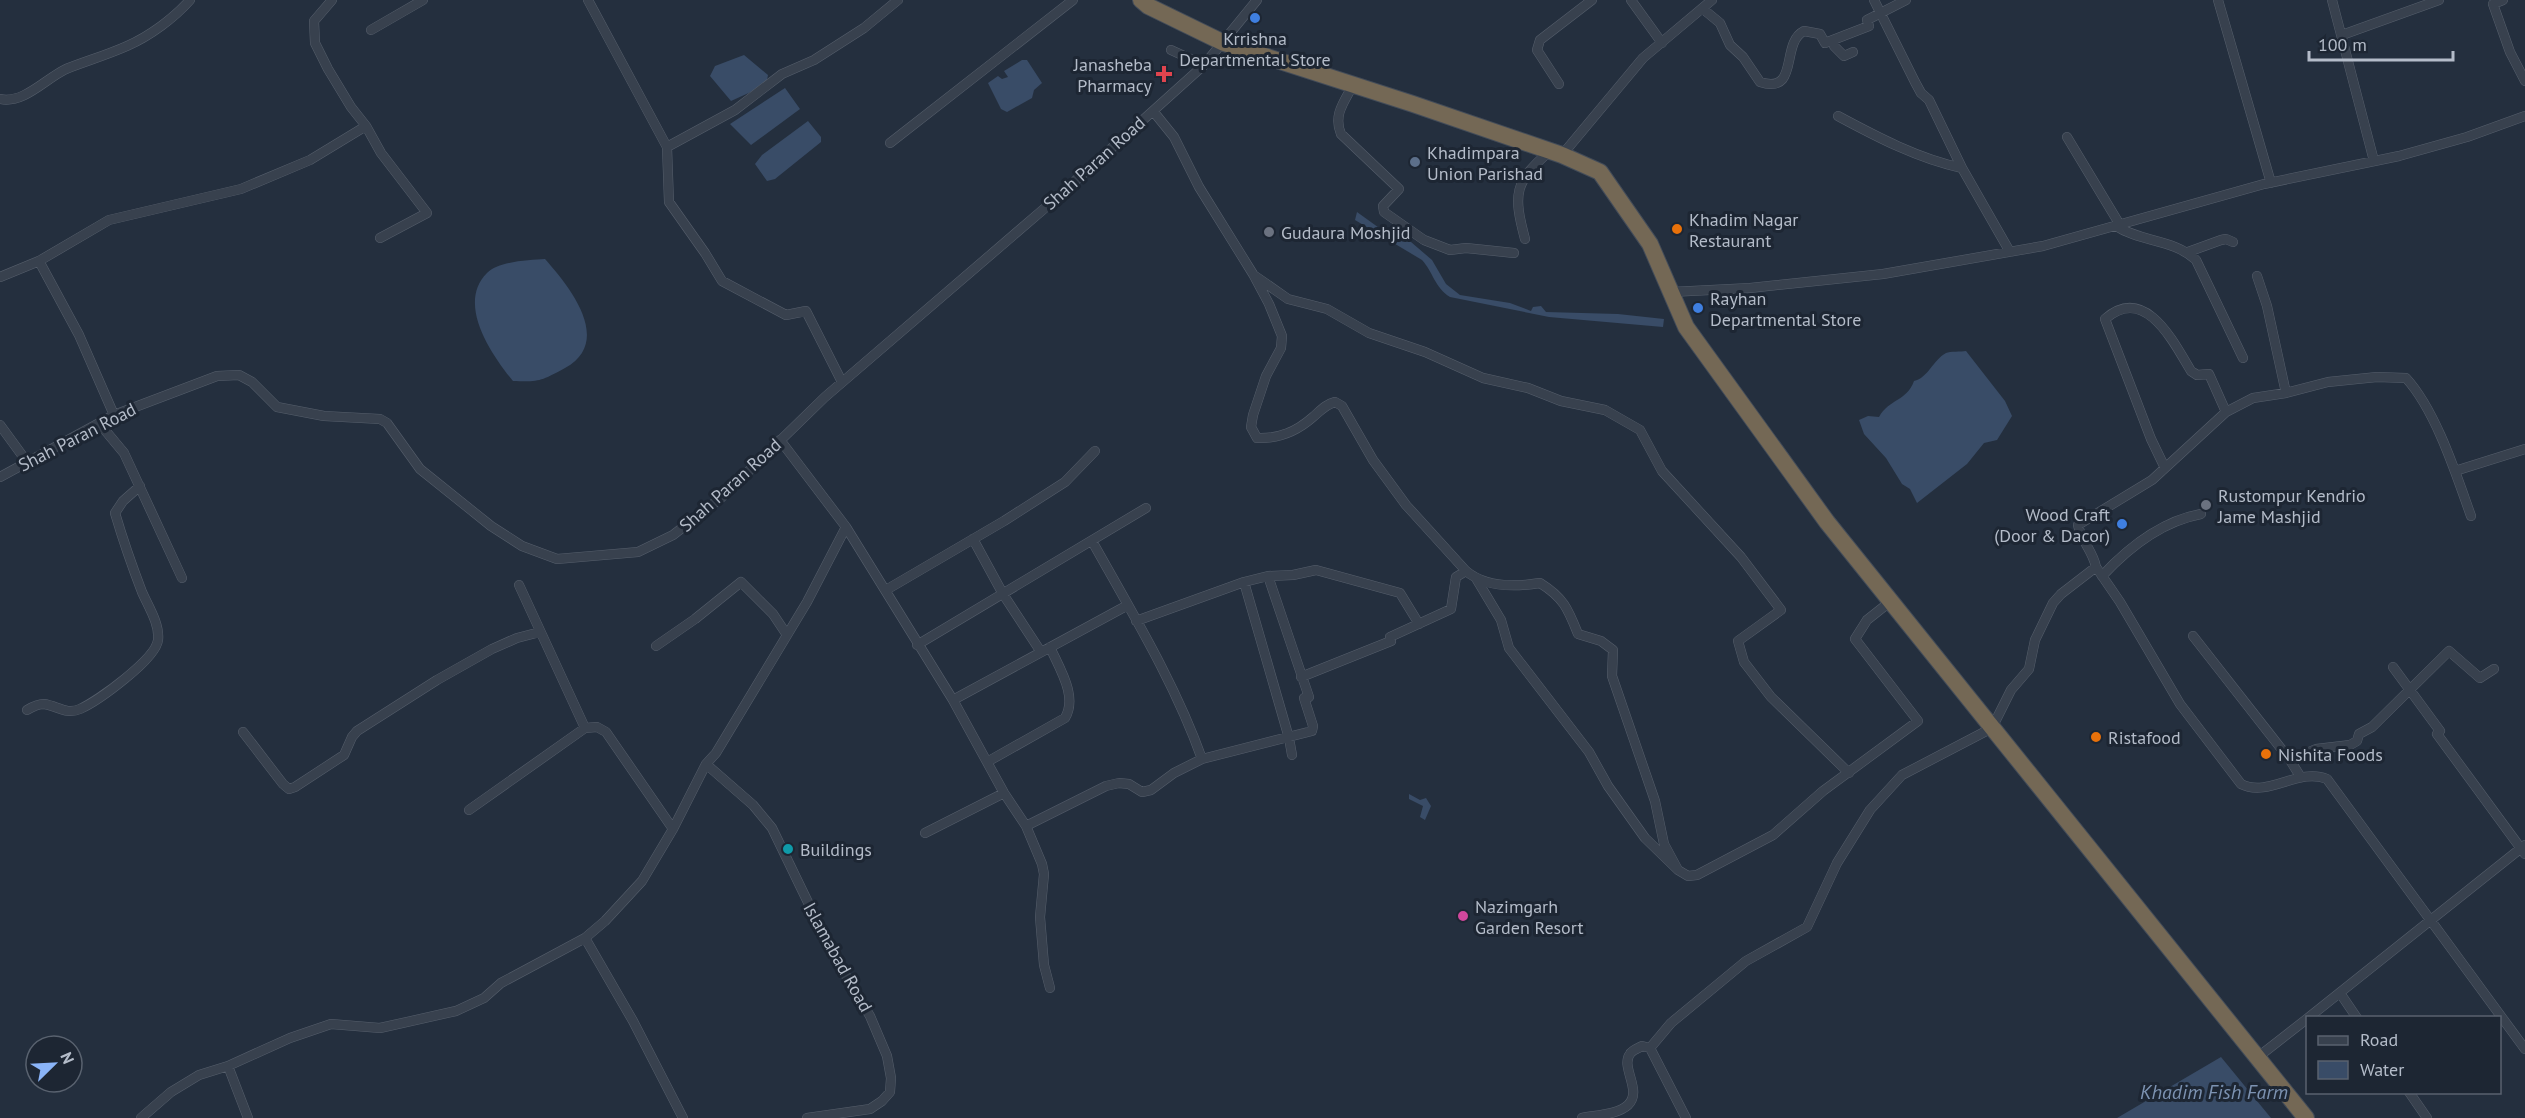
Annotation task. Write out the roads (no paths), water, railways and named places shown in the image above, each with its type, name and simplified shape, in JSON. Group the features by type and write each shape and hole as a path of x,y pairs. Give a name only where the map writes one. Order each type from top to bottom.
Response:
{"highway":[{"path":"1141,0 1148,6 1224,43 1556,153 1600,172 1650,244 1686,327 1827,522 2306,1118"}],"street":[{"path":"0,99 7,100 36,90 48,78 66,69 129,46 166,22 190,0"},
{"path":"332,0 325,5 314,21 315,43 351,108 366,126 381,153 427,213 380,238"},
{"path":"371,30 423,0"},
{"path":"588,0 667,147 669,202 722,281 786,315 806,311 842,382"},
{"path":"667,147 735,110 782,74 814,60 864,28 898,0"},
{"path":"890,143 1073,0"},
{"name":"Shah Paran Road","path":"0,477 114,415 217,376 239,375 252,382 277,407 324,416 380,419 387,423 420,469 490,526 522,546 557,559 638,552 673,536 722,497 842,382 1204,65 1257,0"},
{"path":"1559,84 1536,46 1540,40 1592,0"},
{"path":"1631,0 1662,43"},
{"path":"1525,239 1518,212 1518,192 1522,179 1556,153 1643,58 1712,0"},
{"path":"1874,0 1918,88 1929,100 1962,168 2010,252"},
{"path":"1703,9 1720,23 1730,45 1743,57 1763,84 1772,85 1784,78 1796,35 1804,31 1820,34 1825,44 1869,26 1867,20 1906,0"},
{"path":"2218,0 2271,183"},
{"path":"2332,0 2374,161"},
{"path":"2342,35 2439,0"},
{"path":"2503,0 2493,4 2510,51 2525,81"},
{"path":"1833,40 1834,46 1844,56 1853,52"},
{"path":"1171,50 1204,65"},
{"path":"1353,85 1336,116 1336,124 1341,134 1399,189 1383,206 1384,212 1424,240 1450,250 1466,248 1514,253"},
{"path":"1154,111 1174,137 1199,187 1253,274 1282,336 1281,348 1266,376 1253,415 1251,427 1257,438 1270,438 1289,433 1304,425 1328,404 1335,402 1342,406 1373,460 1406,506 1477,580 1501,620 1509,648 1589,752 1608,786 1645,838 1677,870 1688,876 1697,875 1773,835 1823,791 1918,721 1855,639 1867,620 1891,601"},
{"path":"1838,116 1935,162 1942,161 1962,168"},
{"path":"1674,297 1883,274 2043,246 2271,183 2374,161 2467,137 2525,116"},
{"path":"0,277 39,261 109,220 241,189 310,160 366,126"},
{"path":"2067,137 2118,226 2128,234 2148,238 2188,252 2196,260 2243,358"},
{"path":"2188,252 2226,238 2233,242"},
{"path":"39,261 78,335 114,415"},
{"path":"1253,274 1288,299 1327,309 1369,333 1425,352 1483,378 1528,388 1562,401 1605,410 1640,430 1662,471 1741,557 1781,610 1738,641 1744,662 1771,697 1849,773"},
{"path":"2257,276 2267,306 2286,393"},
{"path":"2165,468 2147,429 2105,319 2124,307 2134,307 2157,321 2191,371 2197,375 2209,374 2226,412"},
{"path":"2471,516 2455,471 2419,393 2406,378 2377,377 2328,382 2286,393 2253,398 2226,412 2152,480 2078,525 2080,537 2093,554 2096,567 2120,602 2180,704 2241,784 2247,788 2266,787 2300,776 2316,775 2327,780 2525,1049"},
{"path":"99,423 124,453 182,578"},
{"path":"0,426 27,462"},
{"path":"780,440 846,527 953,700 1004,793 1026,826 1044,874 1040,917 1044,965 1050,988"},
{"path":"2455,471 2525,449"},
{"path":"886,590 1065,482 1095,451"},
{"path":"27,710 44,704 66,711 78,710 139,666 157,647 159,637 155,622 126,549 115,513 123,501 140,486"},
{"path":"917,645 1146,508"},
{"path":"2102,576 2138,543 2184,517 2201,514"},
{"path":"141,1118 171,1092 199,1075 228,1066 290,1038 332,1024 380,1028 456,1011 484,998 501,983 585,938 605,921 642,881 673,829 706,764 717,753 787,635 846,527"},
{"path":"973,539 1003,594 1046,650 1067,687 1070,706 1065,718 987,762"},
{"path":"1092,541 1187,720 1202,759"},
{"path":"1650,1048 1671,1023 1746,961 1807,927 1838,863 1870,810 1902,775 1992,728 2012,690 2029,669 2035,640 2053,603 2096,567"},
{"path":"1136,621 1244,582 1268,576 1293,575 1316,570 1400,594 1419,624"},
{"path":"1301,676 1391,641 1390,637 1451,609 1456,577 1466,571"},
{"path":"1026,826 1106,786 1119,783 1129,784 1142,792 1151,790 1174,773 1202,759 1312,731 1304,698 1309,697 1268,576"},
{"path":"1477,580 1517,587 1540,583 1557,594 1568,607 1578,634 1601,642 1613,650 1612,676 1654,801 1664,844 1677,870"},
{"path":"656,646 695,619 741,582 773,614 787,635"},
{"path":"1244,582 1292,755"},
{"path":"519,585 585,728"},
{"path":"953,700 1128,605"},
{"path":"243,732 284,784 289,789 295,787 344,755 352,736 357,731 437,680 501,646 540,632"},
{"path":"2193,636 2300,776"},
{"path":"2290,760 2316,749 2350,745 2357,741 2359,734 2372,727 2449,651 2480,678 2494,669"},
{"path":"2311,1016 2523,848 2437,734 2440,731 2393,668"},
{"path":"469,810 585,728 597,727 606,732 673,829"},
{"name":"Islamabad Road","path":"706,764 753,806 772,828 833,954 870,1016 887,1056 891,1078 890,1092 869,1113 807,1118"},
{"path":"926,833 1004,793"},
{"path":"585,938 633,1021 683,1118"},
{"path":"2340,993 2356,1016"},
{"path":"2258,1057 2306,1020"},
{"path":"1582,1118 1610,1113 1628,1104 1633,1095 1627,1061 1630,1053 1642,1046 1650,1048 1686,1118"},
{"path":"228,1066 248,1118"},
{"path":"2410,1094 2427,1118"}],"water":[{"path":"744,55 768,75 766,85 731,101 710,76 715,66"},
{"path":"1022,60 1027,60 1042,83 1034,90 1032,98 1007,112 1001,109 988,83 998,76 1002,79 1008,77 1004,71"},
{"path":"785,88 800,109 751,145 730,124"},
{"path":"808,121 821,137 821,142 775,179 767,181 755,164 762,155"},
{"path":"1357,212 1382,230 1411,242 1432,260 1446,284 1460,295 1510,303 1531,311 1533,307 1541,306 1546,312 1618,314 1664,319 1663,327 1549,317 1450,297 1437,285 1422,260 1355,220"},
{"path":"545,259 575,298 587,329 586,343 579,357 551,376 535,381 513,381 487,344 480,329 475,299 478,285 487,273 499,266"},
{"path":"1966,351 2005,401 2012,416 1997,440 1984,443 1967,464 1917,503 1910,489 1902,484 1886,458 1864,434 1859,420 1868,416 1879,417 1883,411 1907,393 1914,381 1923,376 1941,356 1950,352"},
{"path":"1409,794 1420,800 1426,798 1431,806 1425,820 1420,817 1423,806 1409,799"},
{"name":"Khadim Fish Farm","path":"2221,1057 2271,1118 2117,1118"}],"place":[{"name":"Krrishna Departmental Store","path":"1255,18"},
{"name":"Janasheba Pharmacy","path":"1164,74"},
{"name":"Khadimpara Union Parishad","path":"1415,162"},
{"name":"Khadim Nagar Restaurant","path":"1677,229"},
{"name":"Gudaura Moshjid","path":"1269,232"},
{"name":"Rayhan Departmental Store","path":"1698,308"},
{"name":"Rustompur Kendrio Jame Mashjid","path":"2206,505"},
{"name":"Wood Craft (Door & Dacor)","path":"2122,524"},
{"name":"Ristafood","path":"2096,737"},
{"name":"Nishita Foods","path":"2266,754"},
{"name":"Buildings","path":"788,849"},
{"name":"Nazimgarh Garden Resort","path":"1463,916"}]}
